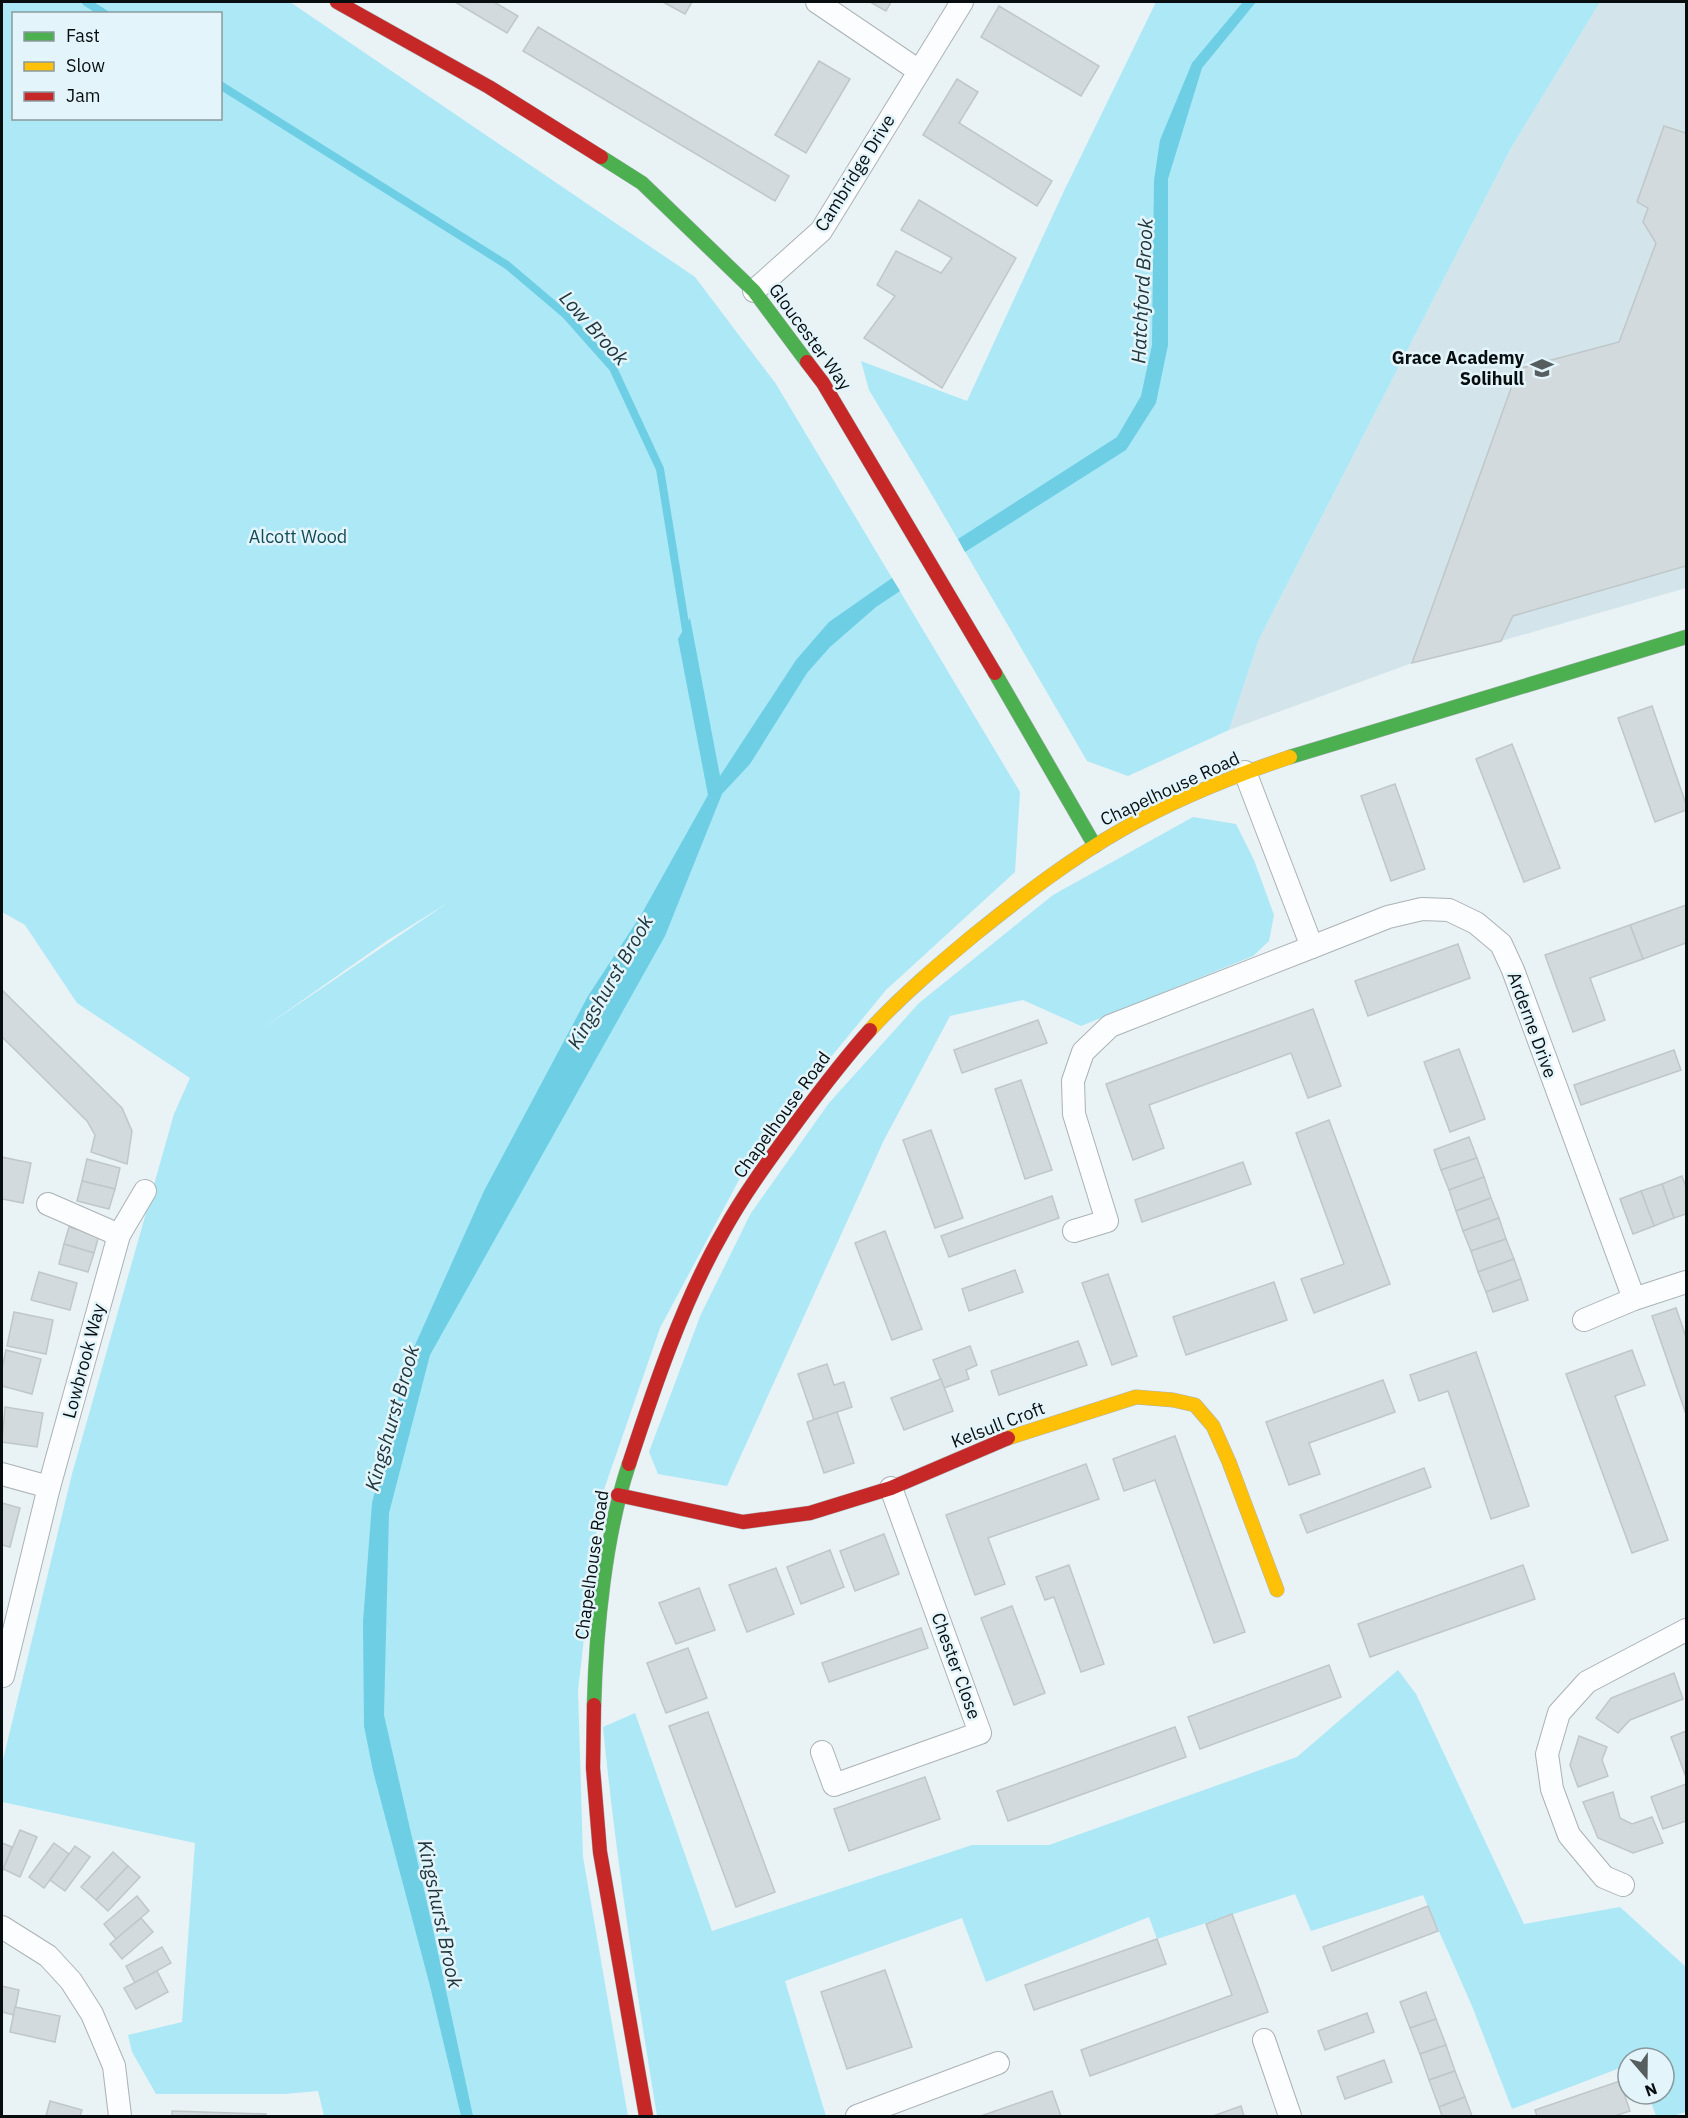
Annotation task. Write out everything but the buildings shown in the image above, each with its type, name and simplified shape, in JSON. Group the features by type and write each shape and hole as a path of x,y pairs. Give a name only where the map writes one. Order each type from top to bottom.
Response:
{"street":[{"name":"Gloucester Way","path":"337,2 489,87 642,183 754,291 824,383 1018,710 1095,846"},
{"path":"817,2 919,71"},
{"name":"Cambridge Drive","path":"754,291 822,231 962,2"},
{"name":"Chapelhouse Road","path":"646,2116 600,1852 593,1768 595,1683 603,1590 618,1495 650,1401 693,1292 723,1233 769,1160 844,1059 892,1006 946,958 1021,897 1095,846 1158,810 1245,772 1361,734 1686,637"},
{"path":"1245,772 1312,947"},
{"name":"Arderne Drive","path":"1074,1231 1107,1221 1074,1114 1073,1081 1083,1052 1110,1026 1388,917 1422,909 1449,910 1476,923 1501,944 1513,970 1634,1299"},
{"name":"Lowbrook Way","path":"3,1676 49,1487 119,1235 145,1191"},
{"path":"48,1204 119,1235"},
{"path":"1584,1320 1634,1299 1686,1282"},
{"name":"Kelsull Croft","path":"618,1495 743,1522 810,1513 891,1488 1013,1436 1136,1397 1173,1400 1196,1405 1212,1426 1229,1462 1277,1590"},
{"path":"2,1474 49,1487"},
{"name":"Chester Close","path":"822,1752 834,1785 980,1733 891,1488"},
{"path":"1623,1885 1604,1877 1569,1835 1552,1789 1547,1754 1559,1713 1587,1682 1686,1630"},
{"path":"2,1927 48,1956 71,1981 92,2014 114,2066 120,2116"},
{"path":"1264,2040 1290,2116"},
{"path":"857,2116 998,2063"}],"shaded area":[{"name":"Grace Academy Solihull","path":"1600,2 1686,2 1686,588 1501,641 1412,663 1229,730 1259,639 1511,148"}],"green space":[{"name":"Alcott Wood","path":"2,2 290,2 695,277 776,384 1020,792 1015,872 886,990 756,1148 660,1328 600,1501 578,1690 583,1857 628,2116 324,2116 318,2091 285,2094 156,2094 132,2052 128,2035 182,2022 195,1843 2,1802 2,1764 72,1474 174,1114 190,1078 77,1003 25,925 2,912","holes":["449,902 263,1028 388,940"]},
{"path":"1156,2 1600,2 1511,148 1259,639 1229,730 1128,776 1087,761 869,390 861,361 967,401 1064,191"},
{"path":"1193,817 1236,824 1254,860 1274,915 1269,941 1253,956 1081,1026 1023,1000 950,1016 884,1140 727,1486 658,1474 649,1452 701,1314 751,1213 829,1103 919,1003 1053,895"},
{"path":"1398,1670 1416,1694 1524,1924 1620,1907 1686,1967 1686,2112 1673,2116 1656,2116 1652,2106 1676,2106 1676,2046 1616,2046 1616,2070 1512,2109 1472,2006 1423,1895 1311,1931 1295,1894 1157,1939 1149,1917 986,1982 962,1918 785,1981 826,2116 657,2116 627,1922 603,1727 635,1713 712,1931 972,1845 1049,1845 1297,1757"}],"water":[{"path":"1243,2 1256,2 1202,68 1168,179 1168,345 1156,403 1126,450 965,552 958,539 1117,437 1141,396 1152,345 1154,180 1160,140 1192,63"},
{"name":"Kingshurst Brook","path":"892,578 900,591 876,607 830,647 807,673 750,764 722,794 665,936 430,1355 389,1513 384,1715 473,2116 461,2116 430,1986 373,1771 364,1726 363,1622 372,1503 407,1363 484,1191 588,996 641,915 708,795 678,639 690,618 720,776 796,660 829,622"}],"waterway":[{"name":"Low Brook","path":"86,2 102,12"},
{"name":"Low Brook","path":"222,86 507,265 566,315 613,368 660,469 687,636"}],"traffic: fast":[{"path":"601,157 642,183 754,291 807,362"},
{"path":"1290,757 1686,637"},
{"path":"995,673 1095,846"},
{"path":"594,1705 603,1583 614,1521 629,1464"}],"traffic: slow":[{"path":"870,1030 907,992 974,935 1084,853 1123,829 1184,798 1290,757"},
{"path":"1008,1438 1136,1397 1173,1400 1195,1405 1213,1426 1229,1462 1277,1590"}],"traffic: jam":[{"path":"337,2 489,87 601,157"},
{"path":"807,362 823,383 995,673"},
{"path":"629,1464 682,1316 731,1217 808,1107 870,1030"},
{"path":"618,1495 743,1522 810,1513 891,1488 1008,1438"},
{"path":"594,1705 593,1768 600,1852 646,2116"}],"place":[{"name":"Grace Academy Solihull","path":"1542,368"}],"water label":[{"name":"Hatchford Brook","path":"1142,291"}]}
